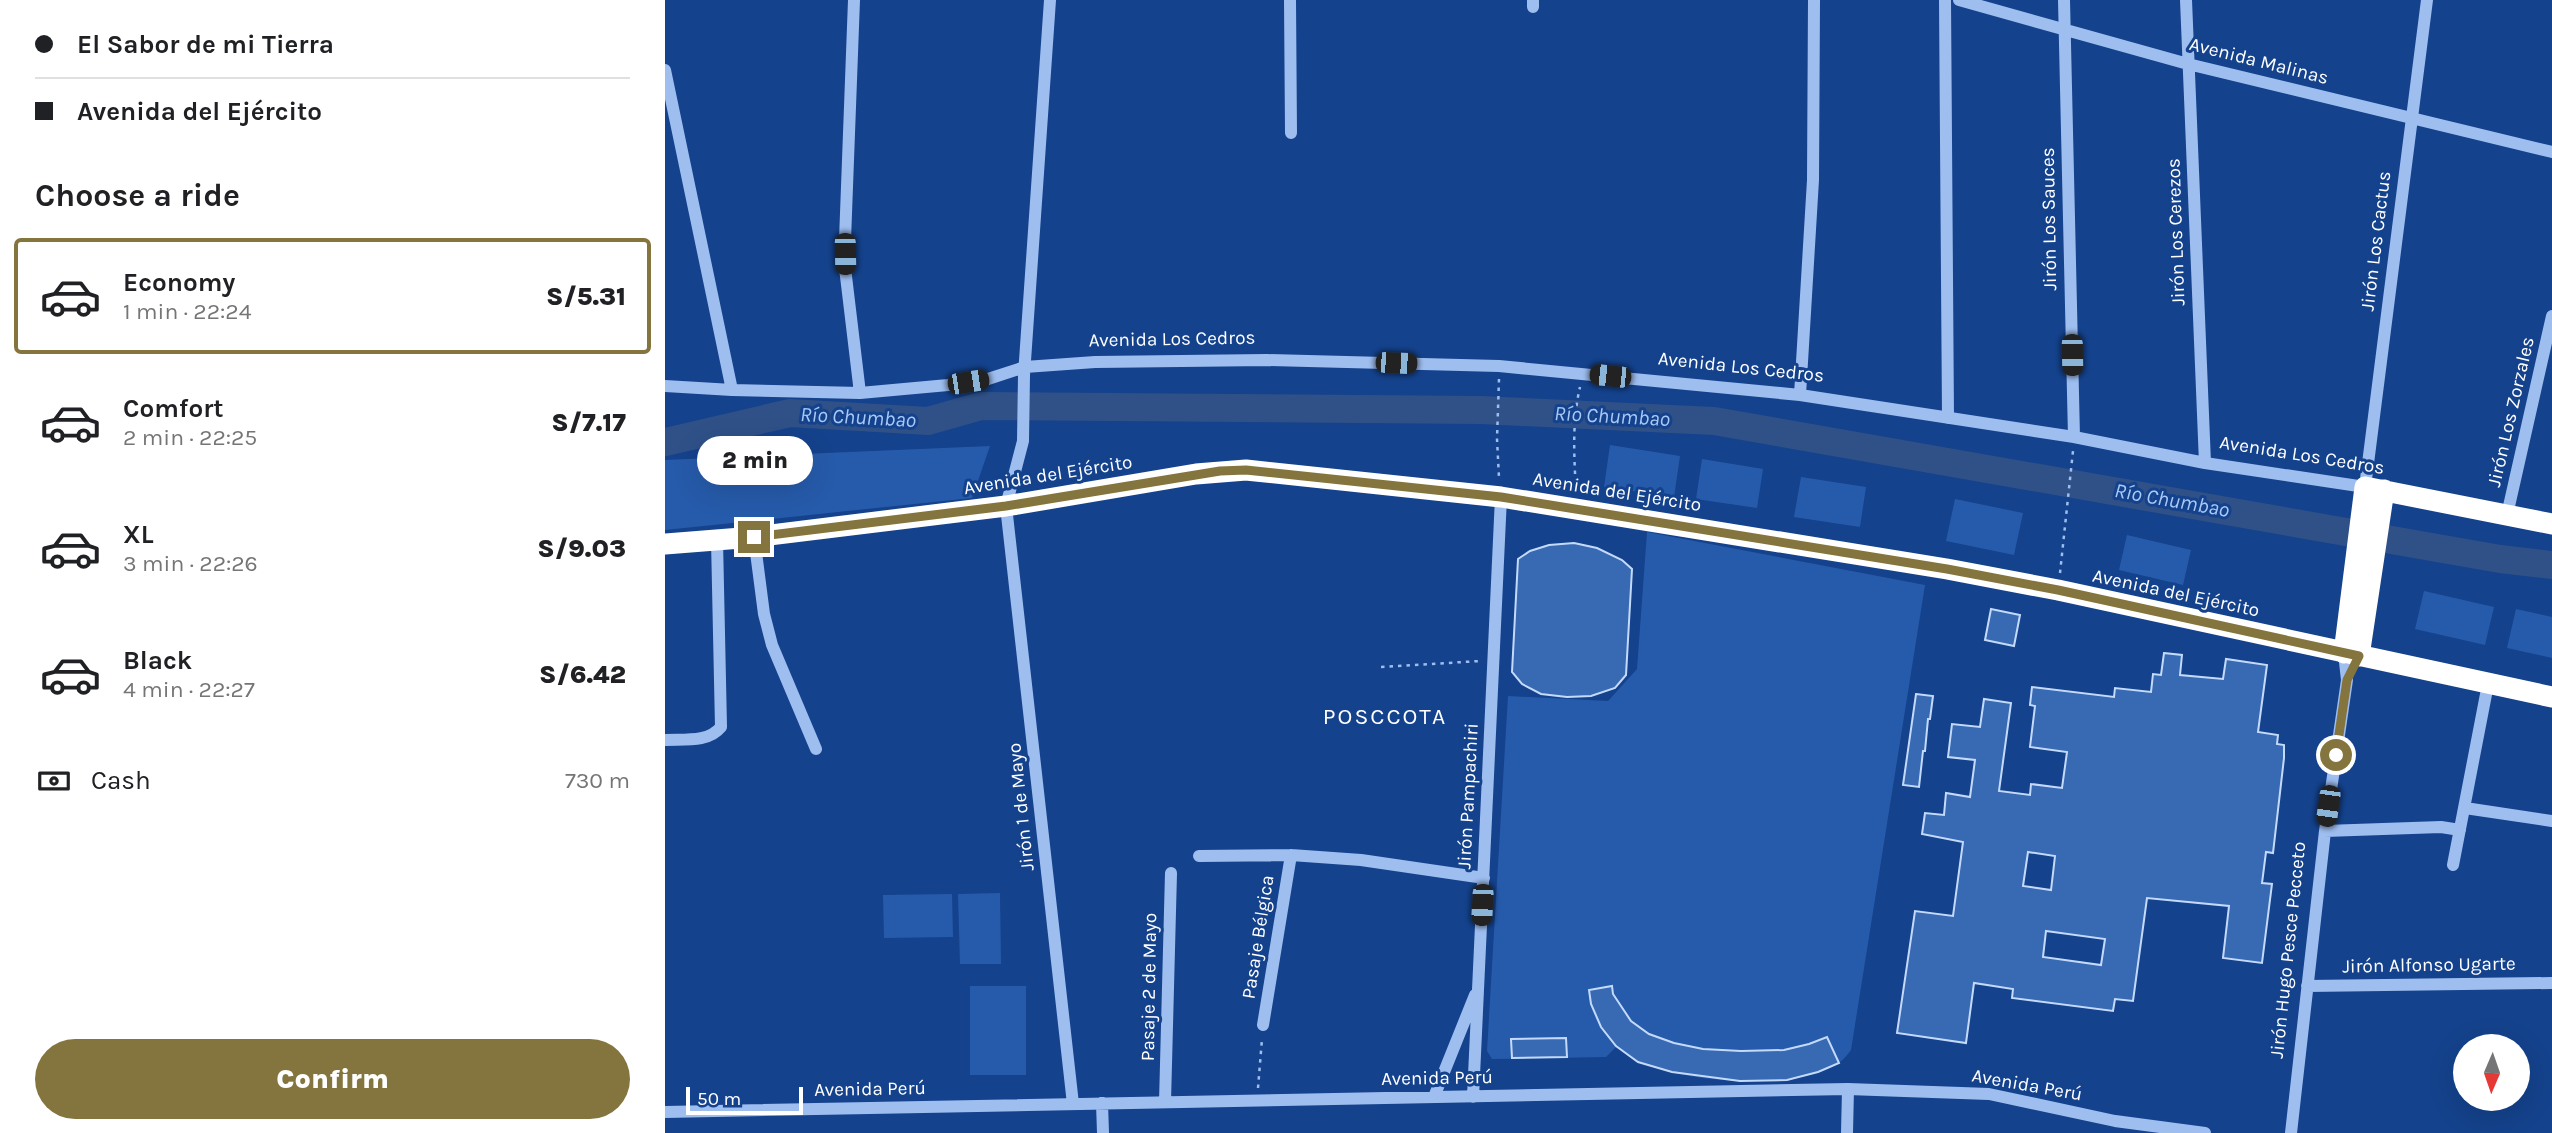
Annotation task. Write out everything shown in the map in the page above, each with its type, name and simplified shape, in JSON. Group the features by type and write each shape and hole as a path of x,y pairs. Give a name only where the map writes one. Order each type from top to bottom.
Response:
{"highway":[{"name":"Avenida del Ejército","path":"665,544 754,537 1006,506 1195,474 1246,470 1501,497 1947,569 2058,590 2552,696"},
{"name":"Avenida Los Cedros","path":"2373,496 2552,524"},
{"name":"Jirón Hugo Pesce Pecceto","path":"2352,654 2373,496"}],"street":[{"path":"854,0 845,268 860,393"},
{"path":"1006,506 1023,441 1024,371 1050,0"},
{"path":"1290,0 1291,133"},
{"path":"1800,395 1813,180 1814,0"},
{"path":"1945,0 1948,418"},
{"name":"Avenida Malinas","path":"1959,0 2188,64 2552,152"},
{"name":"Jirón Los Sauces","path":"2064,0 2074,437"},
{"name":"Jirón Los Cerezos","path":"2186,0 2205,463"},
{"name":"Jirón Los Cactus","path":"2373,496 2410,119 2427,0"},
{"path":"665,70 732,390"},
{"name":"Jirón Los Zorzales","path":"2507,515 2552,317"},
{"name":"Avenida Los Cedros","path":"665,386 860,393 949,385 1024,371 1095,362 1267,360 1499,366 1800,395 2074,437 2373,496"},
{"name":"Jirón Pampachiri","path":"1473,1097 1501,497"},
{"name":"Jirón 1 de Mayo","path":"1006,506 1073,1104"},
{"path":"754,537 764,614 772,645 816,749"},
{"path":"665,740 703,738 716,733 721,727 717,540"},
{"name":"Jirón Hugo Pesce Pecceto","path":"2291,1133 2325,831 2352,654"},
{"path":"2453,865 2488,684"},
{"path":"2465,808 2552,821"},
{"path":"2325,831 2441,827 2460,830"},
{"path":"1199,856 1291,855 1361,860 1484,878"},
{"name":"Pasaje Bélgica","path":"1263,1025 1291,855"},
{"name":"Pasaje 2 de Mayo","path":"1165,1102 1171,873"},
{"name":"Jirón Alfonso Ugarte","path":"2307,986 2552,983"},
{"path":"1434,1097 1479,985"},
{"path":"1847,1133 1848,1089"},
{"name":"Avenida Perú","path":"665,1112 1848,1089 1989,1094 2115,1121 2205,1133"},
{"path":"1102,1103 1103,1133"}],"path":[{"path":"1499,366 1497,439 1501,497"},
{"path":"1576,403 1576,508"},
{"path":"2058,590 2073,463"},
{"path":"1381,667 1493,661"},
{"path":"1257,1100 1263,1025"}],"shaded area":[{"path":"1610,445 1680,456 1674,497 1604,487"},
{"path":"990,446 972,498 665,530 665,460"},
{"path":"1702,459 1763,469 1757,508 1696,499"},
{"path":"1801,477 1866,487 1860,527 1794,517"},
{"path":"1955,499 2023,513 2014,555 1946,541"},
{"path":"1647,532 1925,585 1851,1050 1840,1062 1826,1070 1806,1076 1757,1081 1708,1079 1671,1071 1617,1046 1606,1057 1492,1059 1487,1051 1508,696 1608,701 1637,669"},
{"path":"2127,535 2191,550 2183,585 2119,570"},
{"path":"2424,591 2494,607 2485,645 2415,629"},
{"path":"2516,609 2552,617 2552,658 2507,648"},
{"path":"1000,893 1001,964 960,964 958,894"},
{"path":"952,894 953,937 884,938 883,895"},
{"path":"970,986 1026,986 1026,1075 970,1075"}],"building":[{"path":"1574,543 1597,548 1622,560 1632,569 1626,675 1615,688 1591,696 1541,694 1522,684 1512,672 1518,559 1530,551 1549,545"},
{"path":"1991,609 2020,615 2014,646 1985,640"},
{"path":"2164,653 2182,655 2180,675 2223,679 2226,659 2267,665 2258,732 2278,735 2277,744 2284,745 2284,758 2273,853 2266,852 2262,883 2272,884 2262,963 2223,958 2229,906 2147,898 2133,1001 2115,999 2113,1011 2012,998 2013,989 1974,983 1966,1043 1897,1033 1915,911 1953,916 1963,842 1922,834 1925,813 1944,815 1946,793 1970,797 1975,760 1948,757 1952,724 1980,727 1984,699 2011,703 1999,791 2030,795 2031,784 2062,788 2067,752 2030,747 2035,706 2030,705 2032,687 2114,697 2115,688 2151,692 2153,674 2161,675","holes":["2028,852 2055,856 2051,890 2023,886","2046,931 2105,939 2101,965 2043,957"]},
{"path":"1916,694 1933,696 1919,787 1903,785"},
{"path":"1612,986 1613,994 1631,1021 1649,1034 1674,1043 1703,1049 1784,1050 1827,1037 1839,1063 1787,1080 1740,1081 1672,1072 1638,1062 1616,1046 1601,1027 1591,1004 1589,990"},
{"path":"1566,1038 1567,1057 1512,1058 1511,1039"}],"waterway":[{"name":"Río Chumbao","path":"665,442 790,413 928,421 981,406 1481,410 1714,421 2500,559 2552,565"}],"district":[{"name":"POSCCOTA","path":"1385,716"}],"route":[{"path":"754,537 1006,506 1220,471 1246,470 1501,497 1947,569 2058,590 2359,656 2347,680 2336,755"}]}
